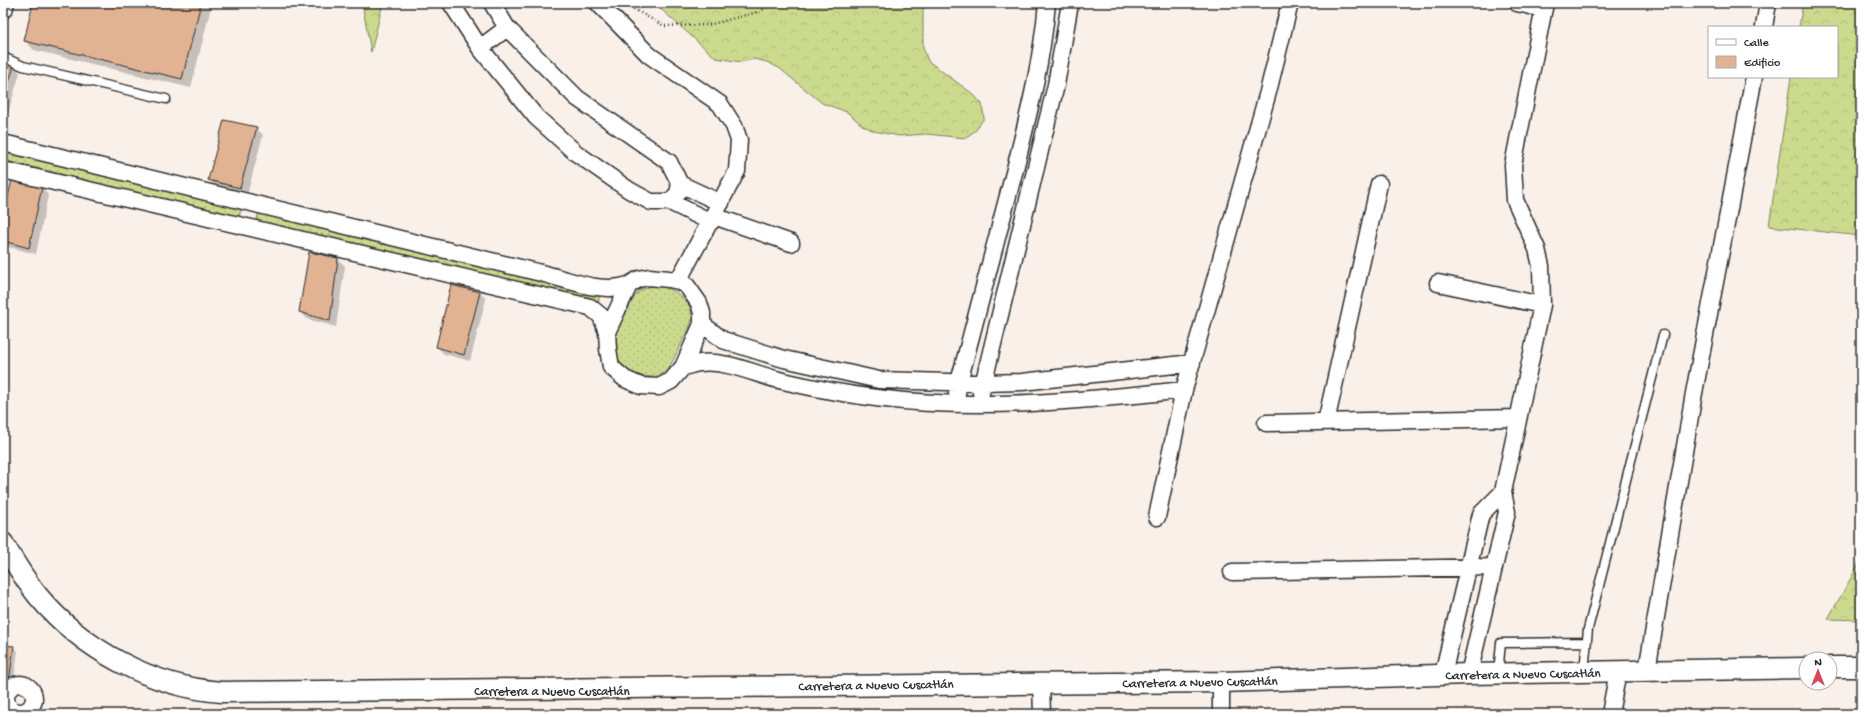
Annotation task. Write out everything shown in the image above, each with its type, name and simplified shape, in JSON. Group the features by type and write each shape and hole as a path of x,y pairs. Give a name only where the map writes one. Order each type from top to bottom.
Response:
{"street":[{"path":"451,3 480,48 536,117 576,153 629,190 651,202 670,202 715,214 791,243"},
{"path":"492,3 507,28 577,98 669,162 680,184 715,214"},
{"path":"598,3 649,55 720,104 734,126 739,140 737,171 678,281"},
{"path":"956,404 959,382 1035,88 1044,42 1047,3"},
{"path":"980,404 982,383 1054,92 1064,45 1070,3"},
{"path":"1157,517 1184,390 1268,92 1290,3"},
{"path":"1469,674 1507,512 1503,492 1542,305 1541,266 1537,249 1515,200 1513,165 1545,6 1517,3"},
{"path":"1764,26 1768,3"},
{"path":"480,48 507,28"},
{"path":"1647,670 1694,393 1754,78"},
{"path":"3,143 597,287 616,289 629,285 639,279 649,277 659,277 678,281 687,286 699,303 702,313 702,324 683,367 671,381 658,387 641,386 625,379 611,367 607,332 601,316 590,307 3,170"},
{"path":"670,202 678,194 680,184"},
{"path":"1326,422 1379,184"},
{"path":"249,227 255,204"},
{"path":"1438,283 1542,305"},
{"path":"607,332 629,285"},
{"path":"702,324 723,340 798,363 879,380 982,383 1022,382 1192,363"},
{"path":"683,367 700,363 721,363 783,381 876,398 956,404 1062,402 1184,390"},
{"path":"1266,423 1518,418"},
{"path":"1443,674 1481,514 1503,492"},
{"name":"Carretera a Nuevo Cuscatlán","path":"3,543 38,596 65,624 98,649 148,676 203,691 630,689 820,685 1222,682 1443,674 1798,668"},
{"path":"1232,572 1494,567"},
{"path":"1838,667 1861,667"},
{"path":"1610,714 1618,671"},
{"path":"1222,682 1223,713"},
{"path":"1041,683 1042,714"}],"lane":[{"path":"3,16 8,11 10,3"},
{"path":"3,57 23,66 166,99"},
{"path":"1584,671 1588,629 1663,335"},
{"path":"1498,673 1501,643 1586,642"}],"path":[{"path":"623,3 664,26 708,25 761,11 771,3"}],"green space":[{"path":"362,3 383,3 371,52"},
{"path":"654,3 923,3 923,48 928,61 973,94 982,104 984,118 976,130 965,138 926,134 899,136 874,131 862,125 847,112 822,103 779,68 767,62 754,59 741,62 716,58"},
{"path":"1803,3 1861,3 1861,236 1769,226 1791,78 1838,78 1838,26 1799,26"},
{"path":"3,150 241,208 239,218 3,160"},
{"path":"259,212 597,294 599,301 595,303 256,222"},
{"path":"658,285 670,289 686,301 691,312 692,319 687,333 667,370 662,374 650,377 636,375 621,364 615,350 615,335 638,292 648,287"},
{"path":"1861,560 1861,620 1828,619"}],"building":[{"path":"33,3 201,3 182,79 24,41"},
{"path":"3,63 14,66 3,101"},
{"path":"224,120 257,127 240,188 208,180"},
{"path":"12,180 42,187 29,248 3,241 3,216"},
{"path":"309,252 338,258 330,321 299,312"},
{"path":"451,285 480,292 464,355 436,347"},
{"path":"3,645 14,646 9,682 3,681"}]}
